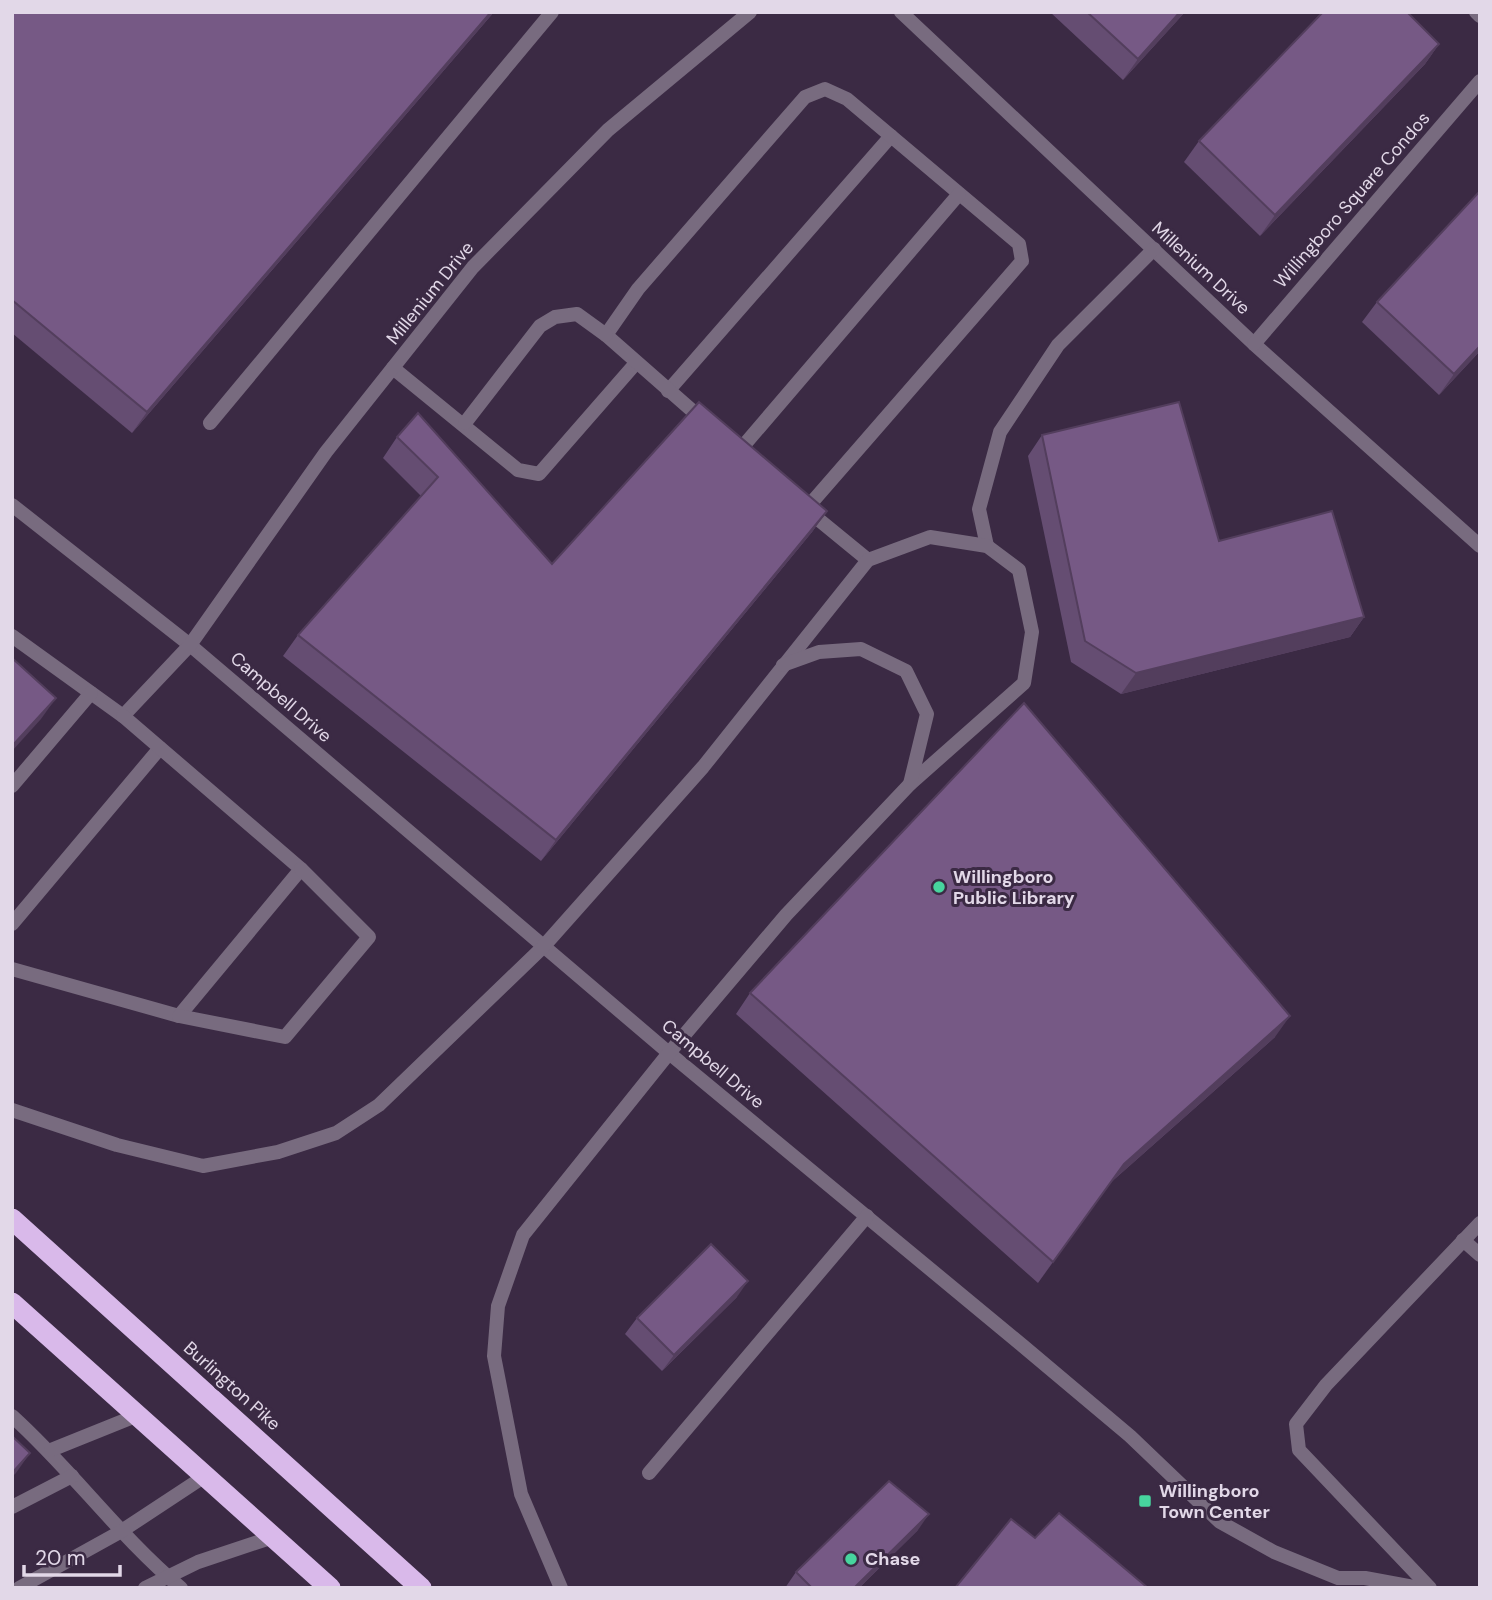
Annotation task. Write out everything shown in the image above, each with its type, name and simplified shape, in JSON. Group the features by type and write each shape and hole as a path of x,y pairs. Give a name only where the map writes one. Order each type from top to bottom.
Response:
{"highway":[{"name":"Burlington Pike","path":"12,1219 422,1588"},
{"path":"12,1303 330,1588"}],"street":[{"path":"210,423 552,12"},
{"name":"Millenium Drive","path":"123,716 190,645 326,452 473,267 608,130 750,12"},
{"name":"Millenium Drive","path":"901,12 1254,344 1480,546"},
{"path":"1476,12 1480,16"},
{"name":"Willingboro Square Condos","path":"1254,344 1480,81"},
{"path":"606,335 638,289 805,97 825,89 846,99 1019,244 1022,261 802,505 868,560"},
{"path":"668,391 891,136"},
{"path":"465,423 540,327 555,317 577,314 606,335 734,447 959,194"},
{"path":"987,546 979,509 1000,432 1058,345 1154,249"},
{"path":"393,368 465,423 519,470 540,474 636,363"},
{"name":"Campbell Drive","path":"12,505 190,645 543,947 1130,1436 1220,1522 1274,1552 1338,1578 1365,1578 1419,1588"},
{"path":"12,1110 117,1145 203,1166 278,1152 336,1133 379,1105 543,947 702,767 868,560 930,537 987,546 1019,570 1032,632 1024,683 910,784 786,915 669,1053 523,1235 498,1306 494,1356 521,1494 561,1588"},
{"path":"12,636 123,716 301,869 369,937 285,1037 179,1016 12,969"},
{"path":"783,665 819,652 861,649 906,671 927,714 910,784"},
{"path":"12,786 91,692"},
{"path":"12,924 160,748"},
{"path":"179,1016 301,869"},
{"path":"649,1473 867,1216"},
{"path":"1430,1588 1299,1450 1296,1423 1326,1385 1480,1223"},
{"path":"1463,1240 1480,1255"},
{"path":"51,1450 138,1415"},
{"path":"12,1416 51,1450 120,1532 181,1588"},
{"path":"12,1507 72,1476"},
{"path":"19,1588 120,1532 205,1476"},
{"path":"145,1588 198,1562 273,1537"}],"building":[{"path":"12,12 491,12 147,412 12,300"},
{"path":"1087,12 1180,12 1138,59"},
{"path":"1323,12 1407,12 1439,44 1275,215 1199,141"},
{"path":"1480,191 1480,346 1454,374 1377,302"},
{"path":"699,402 827,511 556,840 298,635 438,477 397,437 418,413 552,564"},
{"path":"1179,402 1219,541 1332,511 1364,617 1136,673 1085,641 1042,435"},
{"path":"12,658 56,698 12,746"},
{"path":"1024,703 1290,1016 1124,1164 1053,1262 750,993"},
{"path":"711,1244 748,1281 674,1355 637,1318"},
{"path":"12,1436 30,1453 12,1473"},
{"name":"Chase","path":"889,1481 929,1514 854,1588 812,1588 796,1572"},
{"path":"1059,1513 1148,1588 955,1588 1011,1519 1035,1538"}],"place":[{"name":"Willingboro Public Library","path":"939,887"},
{"name":"Willingboro Town Center","path":"1145,1501"},
{"name":"Chase","path":"851,1559"}]}
